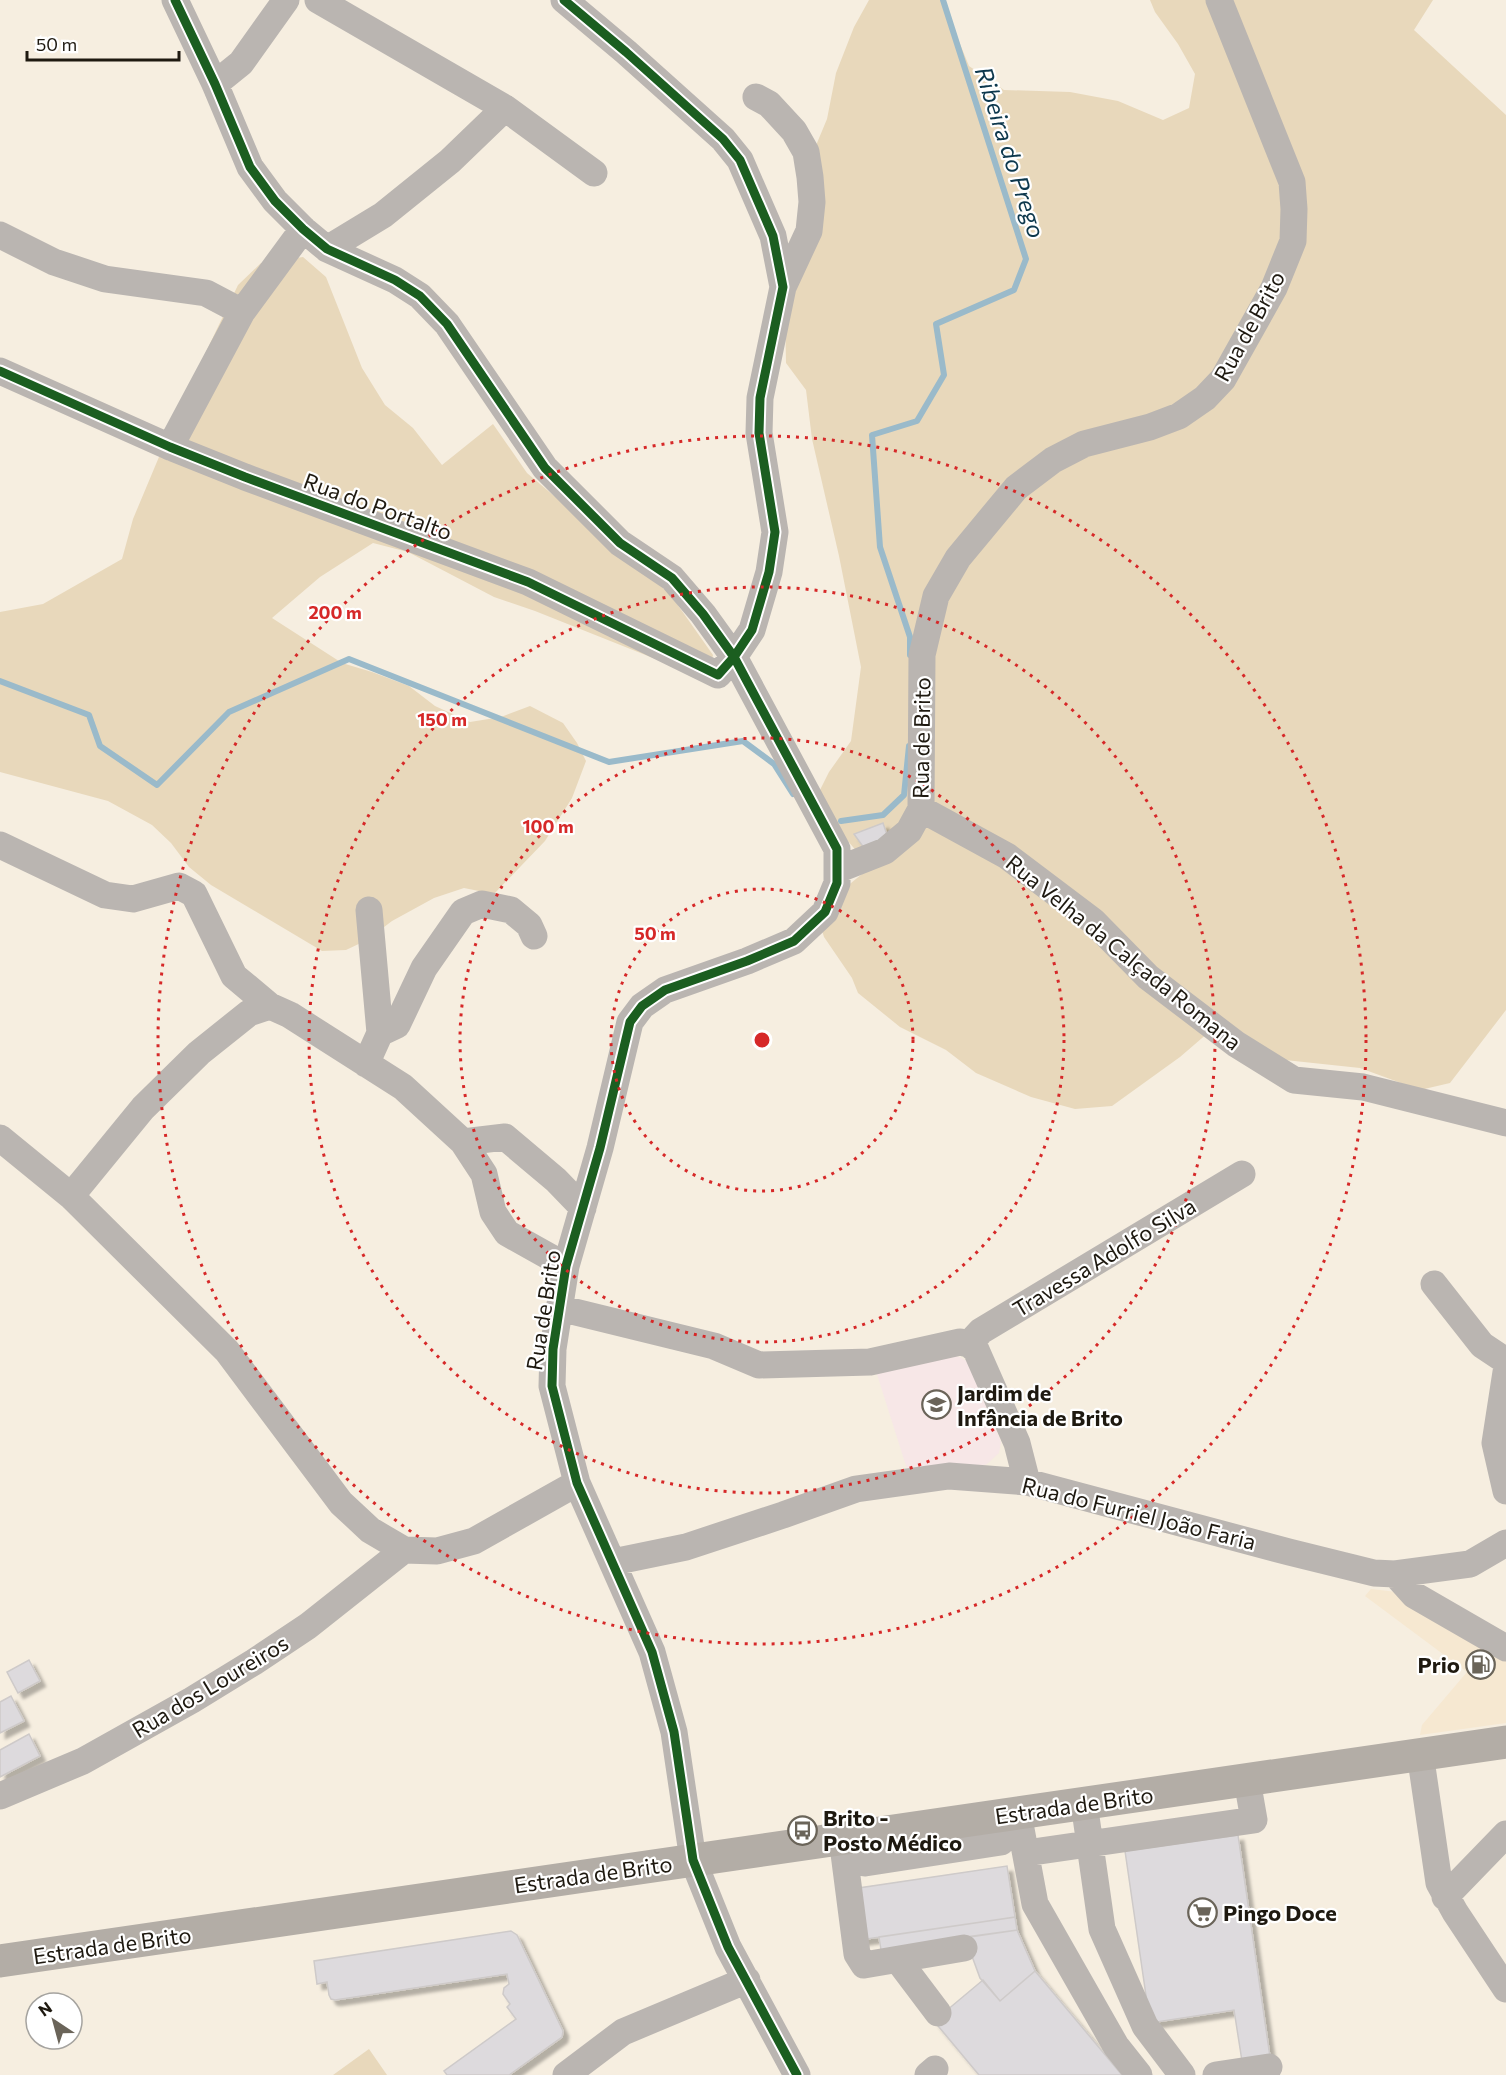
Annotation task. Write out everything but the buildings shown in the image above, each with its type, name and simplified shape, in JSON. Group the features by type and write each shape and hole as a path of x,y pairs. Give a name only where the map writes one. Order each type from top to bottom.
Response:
{"main road":[{"name":"Estrada de Brito","path":"0,1961 1506,1742"}],"street":[{"path":"175,0 215,84 250,166 275,201 327,249 394,280 420,296 447,324 545,468 620,543 672,578 703,614 734,657 837,849 837,870"},
{"path":"215,84 241,63 285,0"},
{"path":"318,0 505,108 594,173"},
{"path":"564,0 714,131 740,160 773,236 783,287"},
{"name":"Rua de Brito","path":"797,2075 728,1947 693,1860 674,1732 652,1652 577,1483 552,1386 553,1349 566,1266 600,1148 630,1022 642,1006 665,990 747,962 794,941 825,912 837,883 837,870 885,851 909,831 921,809 922,655 936,596 958,558 1016,488 1053,460 1084,444 1150,427 1179,416 1205,398 1223,380 1274,288 1293,241 1292,182 1219,0"},
{"path":"734,657 752,630 769,572 775,532 759,433 760,398 783,287 809,231 812,202 806,152 794,131 769,104 756,97"},
{"path":"327,249 383,215 450,161 505,108"},
{"path":"170,447 242,312 303,229"},
{"path":"0,235 54,262 105,279 206,293 242,312"},
{"name":"Rua do Portalto","path":"0,371 170,447 245,477 528,582 718,675 734,657"},
{"name":"Rua Velha da Calçada Romana","path":"921,809 1007,856 1093,921 1148,977 1236,1044 1294,1080 1363,1087 1506,1123"},
{"path":"0,845 105,895 133,898 179,886 194,894 234,976 270,1006 290,1015 403,1088 463,1142 484,1174 493,1212 507,1233 566,1266"},
{"path":"380,1033 397,1025 424,968 463,912 482,904 511,910 529,925 534,936"},
{"path":"366,1064 380,1033 369,910"},
{"path":"71,1196 143,1108 198,1053 249,1013 270,1006"},
{"path":"463,1142 505,1137 556,1180 583,1208"},
{"path":"0,1138 71,1196 227,1351 341,1503 370,1530 404,1550 437,1551 474,1541 577,1483"},
{"name":"Travessa Adolfo Silva","path":"969,1344 981,1331 1242,1174"},
{"path":"1434,1284 1482,1345 1506,1361"},
{"path":"559,1308 714,1346 759,1365 870,1362 960,1342 969,1344 976,1350 1017,1443 1027,1482"},
{"path":"1506,1372 1495,1443 1506,1491"},
{"name":"Rua do Furriel João Faria","path":"614,1562 686,1547 856,1489 949,1476 1027,1482 1374,1573 1395,1574 1470,1564 1506,1543"},
{"name":"Rua dos Loureiros","path":"0,1796 83,1761 245,1668 308,1626 404,1550"},
{"path":"1395,1574 1414,1595 1506,1648"},
{"path":"1420,1753 1438,1883 1445,1898 1506,1989"},
{"path":"1026,1853 1254,1820 1247,1780"},
{"path":"1084,1803 1102,1929 1145,2026 1182,2075"},
{"path":"1008,1815 1026,1853 1035,1904 1116,2046 1139,2075"},
{"path":"1445,1898 1506,1834"},
{"path":"850,1837 857,1954 864,1965 964,1948"},
{"path":"898,1960 938,2013"},
{"path":"566,2075 623,2032 747,1980"},
{"path":"1216,2075 1269,2067"}],"shaded area":[{"path":"869,0 942,0 969,66 1004,90 1070,92 1118,101 1163,120 1189,108 1195,74 1178,44 1155,12 1150,0 1433,0 1414,30 1506,115 1506,1010 1450,1083 1420,1090 1360,1068 1285,1060 1223,1020 1180,1057 1112,1106 1075,1109 1031,1097 976,1073 946,1050 900,1027 858,993 852,978 824,937 817,914 862,874 859,854 817,796 829,772 851,741 861,667 839,556 812,439 806,390 786,363 785,308 812,155 827,119 836,73 854,27"},
{"path":"303,257 326,277 362,368 385,405 413,428 442,465 493,424 527,473 670,594 713,655 710,669 658,660 494,597 408,552 373,543 320,577 272,618 342,663 409,686 435,706 470,722 501,717 530,706 563,723 586,761 572,798 545,841 494,894 464,888 434,898 392,921 367,940 346,950 322,951 211,885 189,867 171,843 152,825 108,801 0,772 0,612 43,604 122,559 133,519 182,402 238,285 261,263"},
{"name":"Jardim de Infância de Brito","path":"948,1355 960,1357 968,1362 1001,1442 999,1453 987,1464 976,1468 907,1469 875,1368"},
{"name":"Prio","path":"1371,1589 1397,1592 1506,1655 1506,1723 1420,1735 1422,1725 1467,1672 1365,1596"},
{"path":"369,2049 387,2075 333,2075"}],"waterway":[{"name":"Ribeira do Prego","path":"910,655 910,637 880,547 872,435 917,421 944,375 936,324 1014,290 1026,259 943,0"},
{"name":"Ribeira do Prego","path":"0,681 89,715 100,746 157,785 229,712 349,659 609,762 743,741 774,764 793,794"},
{"name":"Ribeira do Prego","path":"841,821 883,815 904,795 909,746"}],"cycle path":[{"path":"175,0 215,84 250,167 275,201 327,249 395,280 420,296 447,324 545,468 620,543 672,578 703,614 734,657 837,849 837,883 825,912 794,941 747,961 665,990 642,1006 630,1022 600,1148 566,1266 553,1349 552,1386 577,1483 652,1652 674,1732 693,1860 728,1947 797,2075"},
{"path":"0,371 170,447 245,477 528,582 718,675 734,657 752,630 769,572 775,532 759,433 760,398 783,287 773,236 740,160 723,139 564,0"}],"place":[{"name":"Jardim de Infância de Brito","path":"936,1405"},
{"name":"Prio","path":"1481,1664"},
{"name":"Brito - Posto Médico","path":"802,1830"},
{"name":"Pingo Doce","path":"1202,1912"}]}
